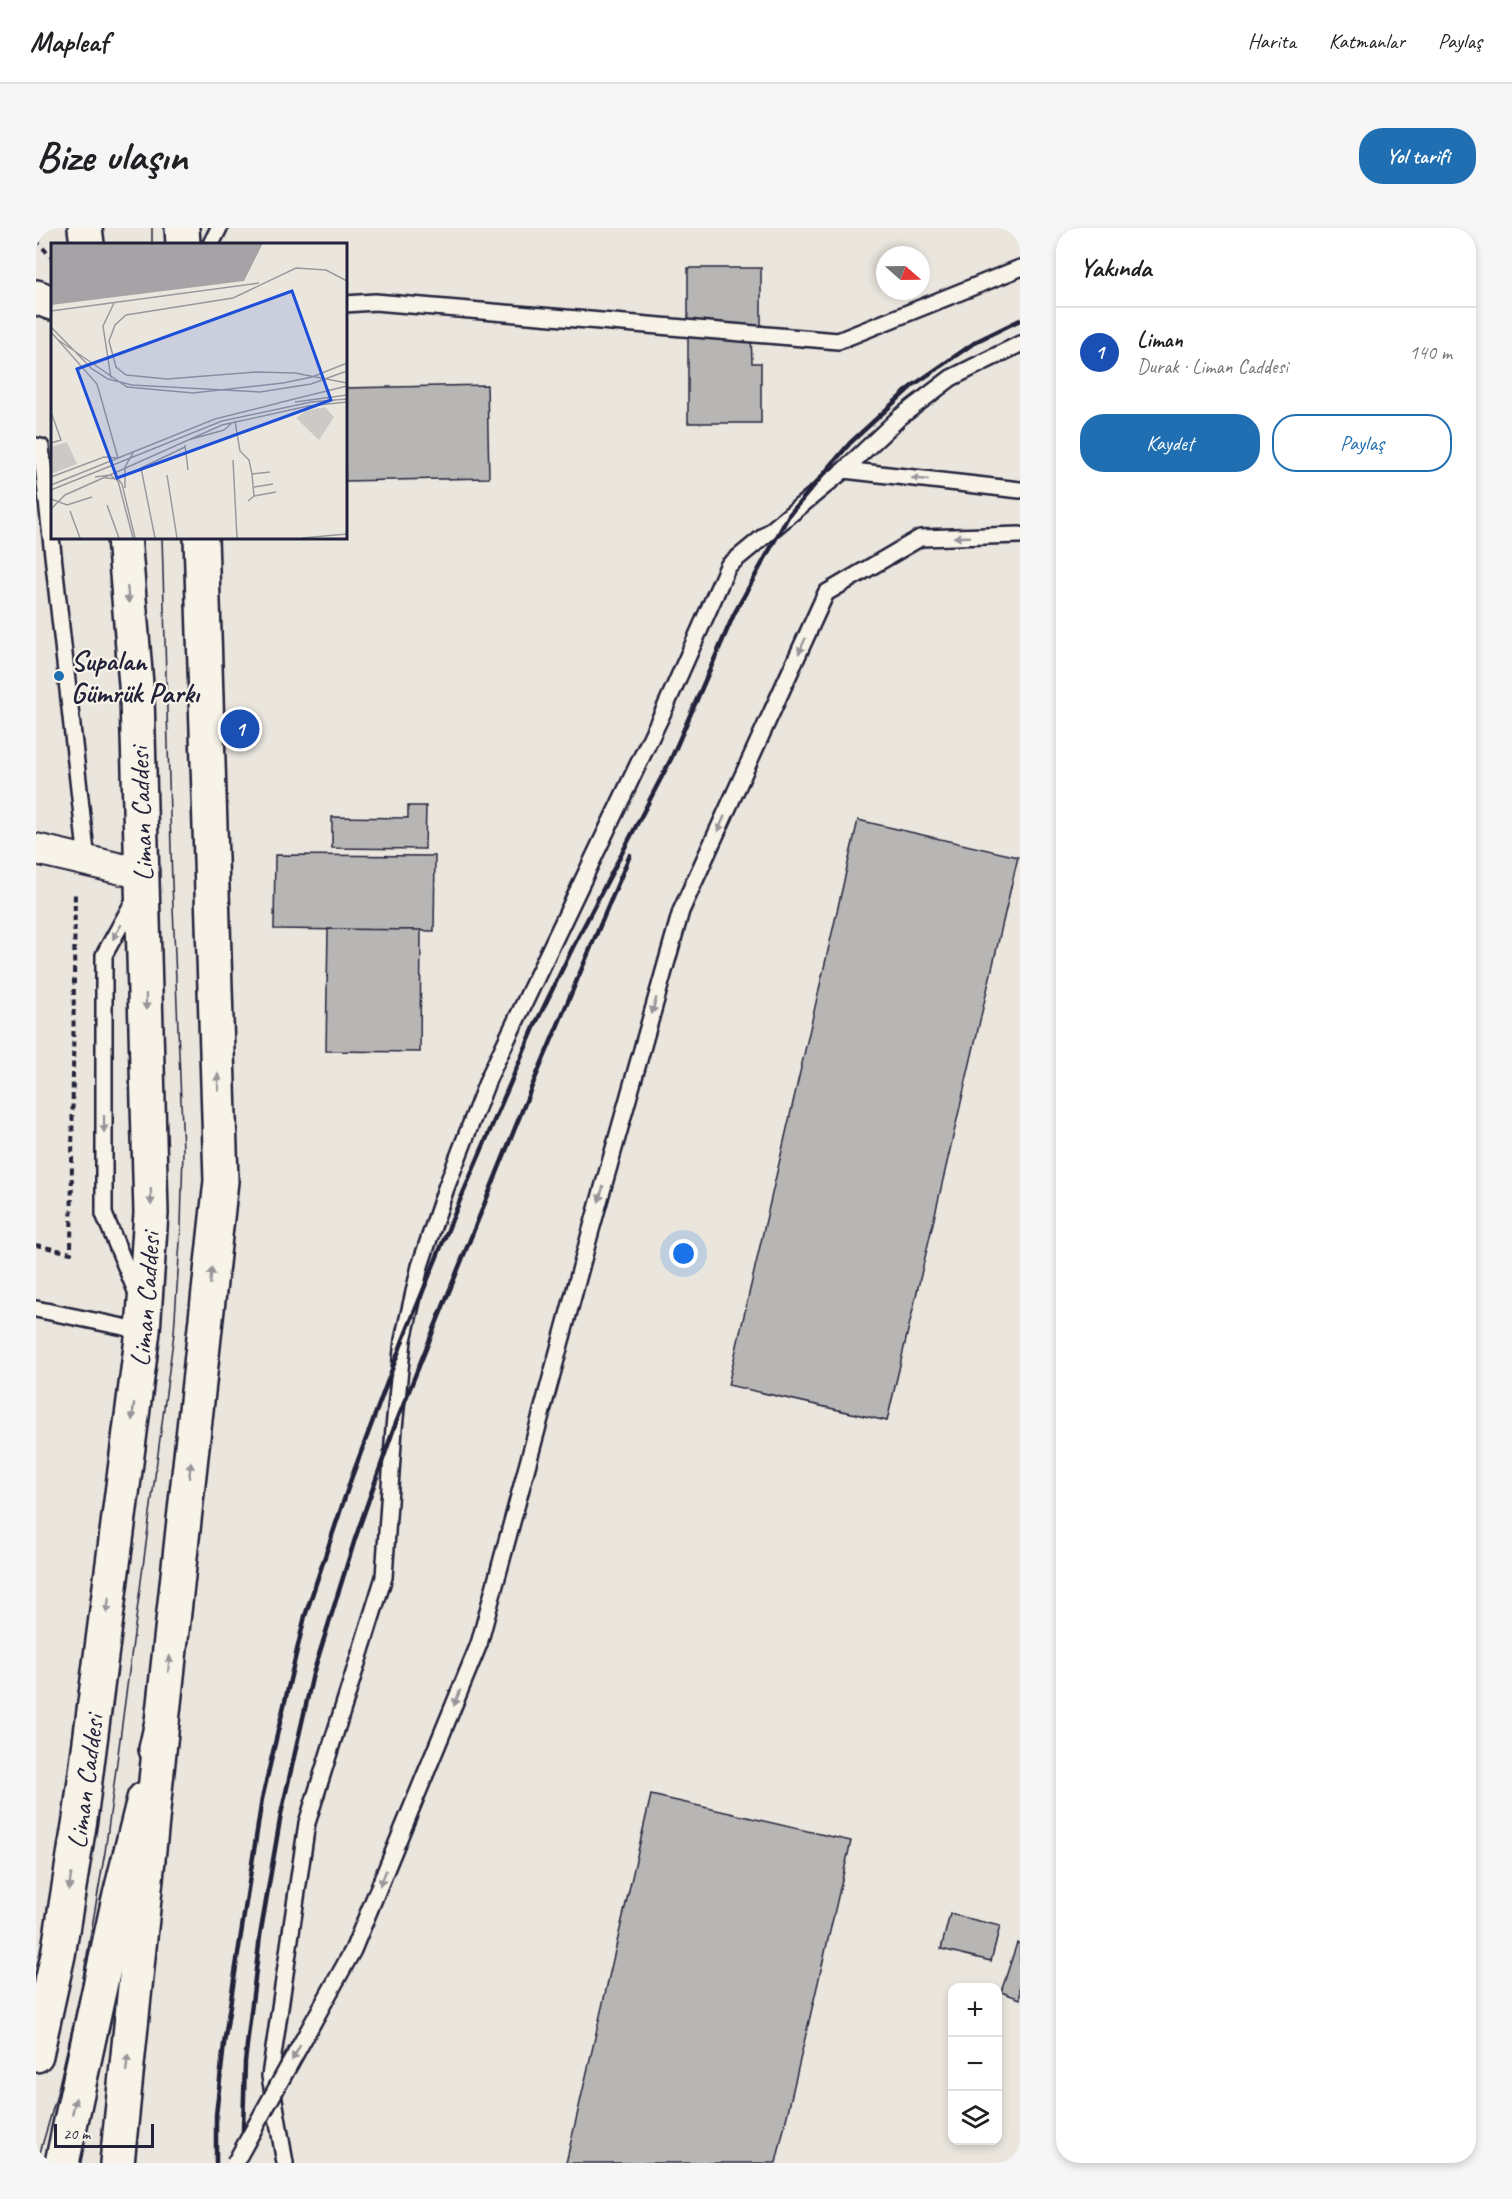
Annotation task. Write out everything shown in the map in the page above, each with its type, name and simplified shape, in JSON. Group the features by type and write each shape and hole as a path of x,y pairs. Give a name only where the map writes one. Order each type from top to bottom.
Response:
{"main road":[{"path":"85,228 87,243"},
{"path":"182,228 183,243"},
{"path":"36,297 51,303"},
{"name":"Liman Caddesi","path":"36,2055 58,1955 80,1819 144,1322 151,1213 137,697 124,538"},
{"path":"117,2163 221,1181 201,538"},
{"path":"62,2163 118,1903 162,1722"}],"street":[{"path":"36,849 143,877"}],"lane":[{"path":"212,243 219,228"},
{"path":"346,304 375,302 838,341 1020,268"},
{"path":"346,310 375,302"},
{"path":"285,2163 270,2076 307,1823 384,1577 394,1428 403,1340 420,1266 446,1188 489,1077 664,710 728,566 844,470 900,417 951,378 1020,344"},
{"path":"36,446 41,447 51,537"},
{"path":"844,470 1020,490"},
{"path":"236,2163 353,1950 479,1644 588,1241 681,911 826,593 920,538 1020,535"},
{"path":"51,538 87,861"},
{"path":"36,1309 144,1322 104,1214 104,955 134,903 143,877"}],"path":[{"path":"36,240 51,257"},
{"path":"36,1245 71,1253 75,890"}],"building":[{"path":"688,268 761,268 761,335 751,335 752,363 761,363 761,423 688,423"},
{"path":"487,385 489,478 346,481 346,388"},
{"path":"408,806 426,806 425,849 332,848 332,817 408,818"},
{"path":"858,820 1018,857 887,1421 728,1385"},
{"path":"275,855 435,856 434,931 274,929"},
{"path":"328,929 421,930 420,1052 326,1051"},
{"path":"651,1795 851,1841 776,2163 566,2163"},
{"path":"950,1914 1000,1926 991,1961 941,1949"},
{"path":"1017,1943 1020,1944 1020,1999 1002,1992"}],"tram line":[{"path":"152,228 152,243"},
{"path":"37,2163 56,2098 81,1990 105,1852 174,1333 183,1150 172,883 162,538"}],"railway":[{"path":"216,2163 216,2115 224,2044 262,1799 305,1616 351,1479 403,1340 536,1023 671,759 734,614 789,515 850,443 912,386 977,341 1020,320"},
{"path":"242,2163 245,2062 260,1936 281,1814 313,1674 355,1539 394,1428 532,1086 630,855"}],"place":[{"name":"Supalan Gümrük Parkı","path":"59,676"},
{"name":"Liman","path":"240,729"}]}
